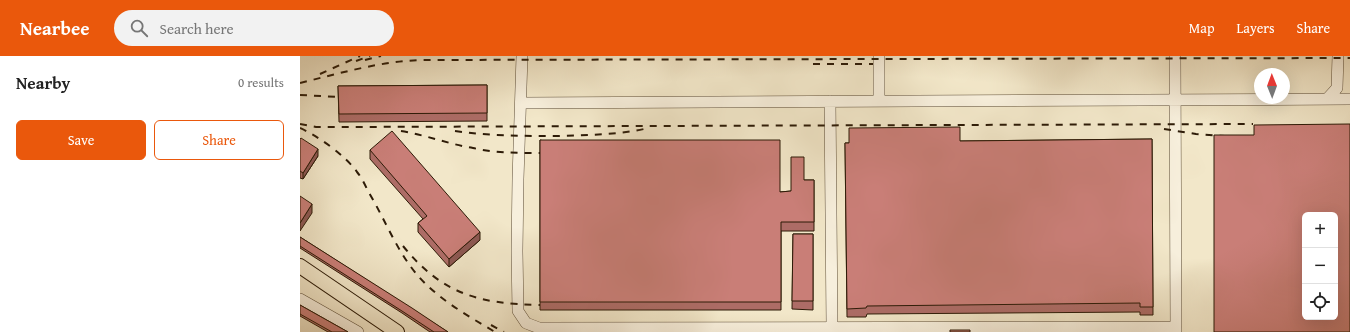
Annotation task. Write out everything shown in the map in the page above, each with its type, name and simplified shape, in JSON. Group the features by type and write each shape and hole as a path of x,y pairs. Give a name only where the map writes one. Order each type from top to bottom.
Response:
{"main road":[{"path":"300,266 396,332"}],"lane":[{"path":"522,56 517,252 518,311 526,323 539,328 832,326 1176,329 1175,56"},
{"path":"879,56 879,101"},
{"path":"1327,99 1337,88 1338,56"},
{"path":"521,103 1350,99"},
{"path":"830,101 832,326"},
{"path":"300,299 358,332"}],"building":[{"path":"487,85 487,113 339,114 338,86"},
{"path":"1350,124 1350,332 1214,332 1214,135 1254,135 1254,125"},
{"path":"960,127 960,141 1152,139 1153,307 1140,307 1140,303 867,306 866,308 847,309 845,143 849,143 849,128"},
{"path":"392,131 480,232 449,259 418,223 427,216 370,150"},
{"path":"301,138 318,149 303,173 300,171"},
{"path":"540,140 780,140 780,192 791,191 791,157 804,157 804,180 814,180 814,222 781,222 781,302 540,302"},
{"path":"300,196 312,204 300,223"},
{"path":"793,234 813,234 813,301 792,301"},
{"path":"300,237 448,332 434,332 300,246"},
{"path":"300,305 348,332 332,332 300,314"},
{"path":"950,330 970,330 970,332 950,332"}],"railway":[{"path":"320,74 360,56"},
{"path":"356,61 370,56"},
{"path":"365,60 381,56"},
{"path":"300,83 376,65 423,60 1350,58"},
{"path":"813,64 873,64"},
{"path":"300,95 338,97"},
{"path":"300,124 316,127 1253,124"},
{"path":"300,128 331,147 359,174 399,249 419,277 450,304 495,332"},
{"path":"455,131 493,135 556,136 611,134 644,129"},
{"path":"1164,129 1196,134 1225,136"},
{"path":"401,131 481,150 540,153"},
{"path":"403,246 432,275 463,293 480,299 498,302 540,305"},
{"path":"491,325 504,332"}]}
